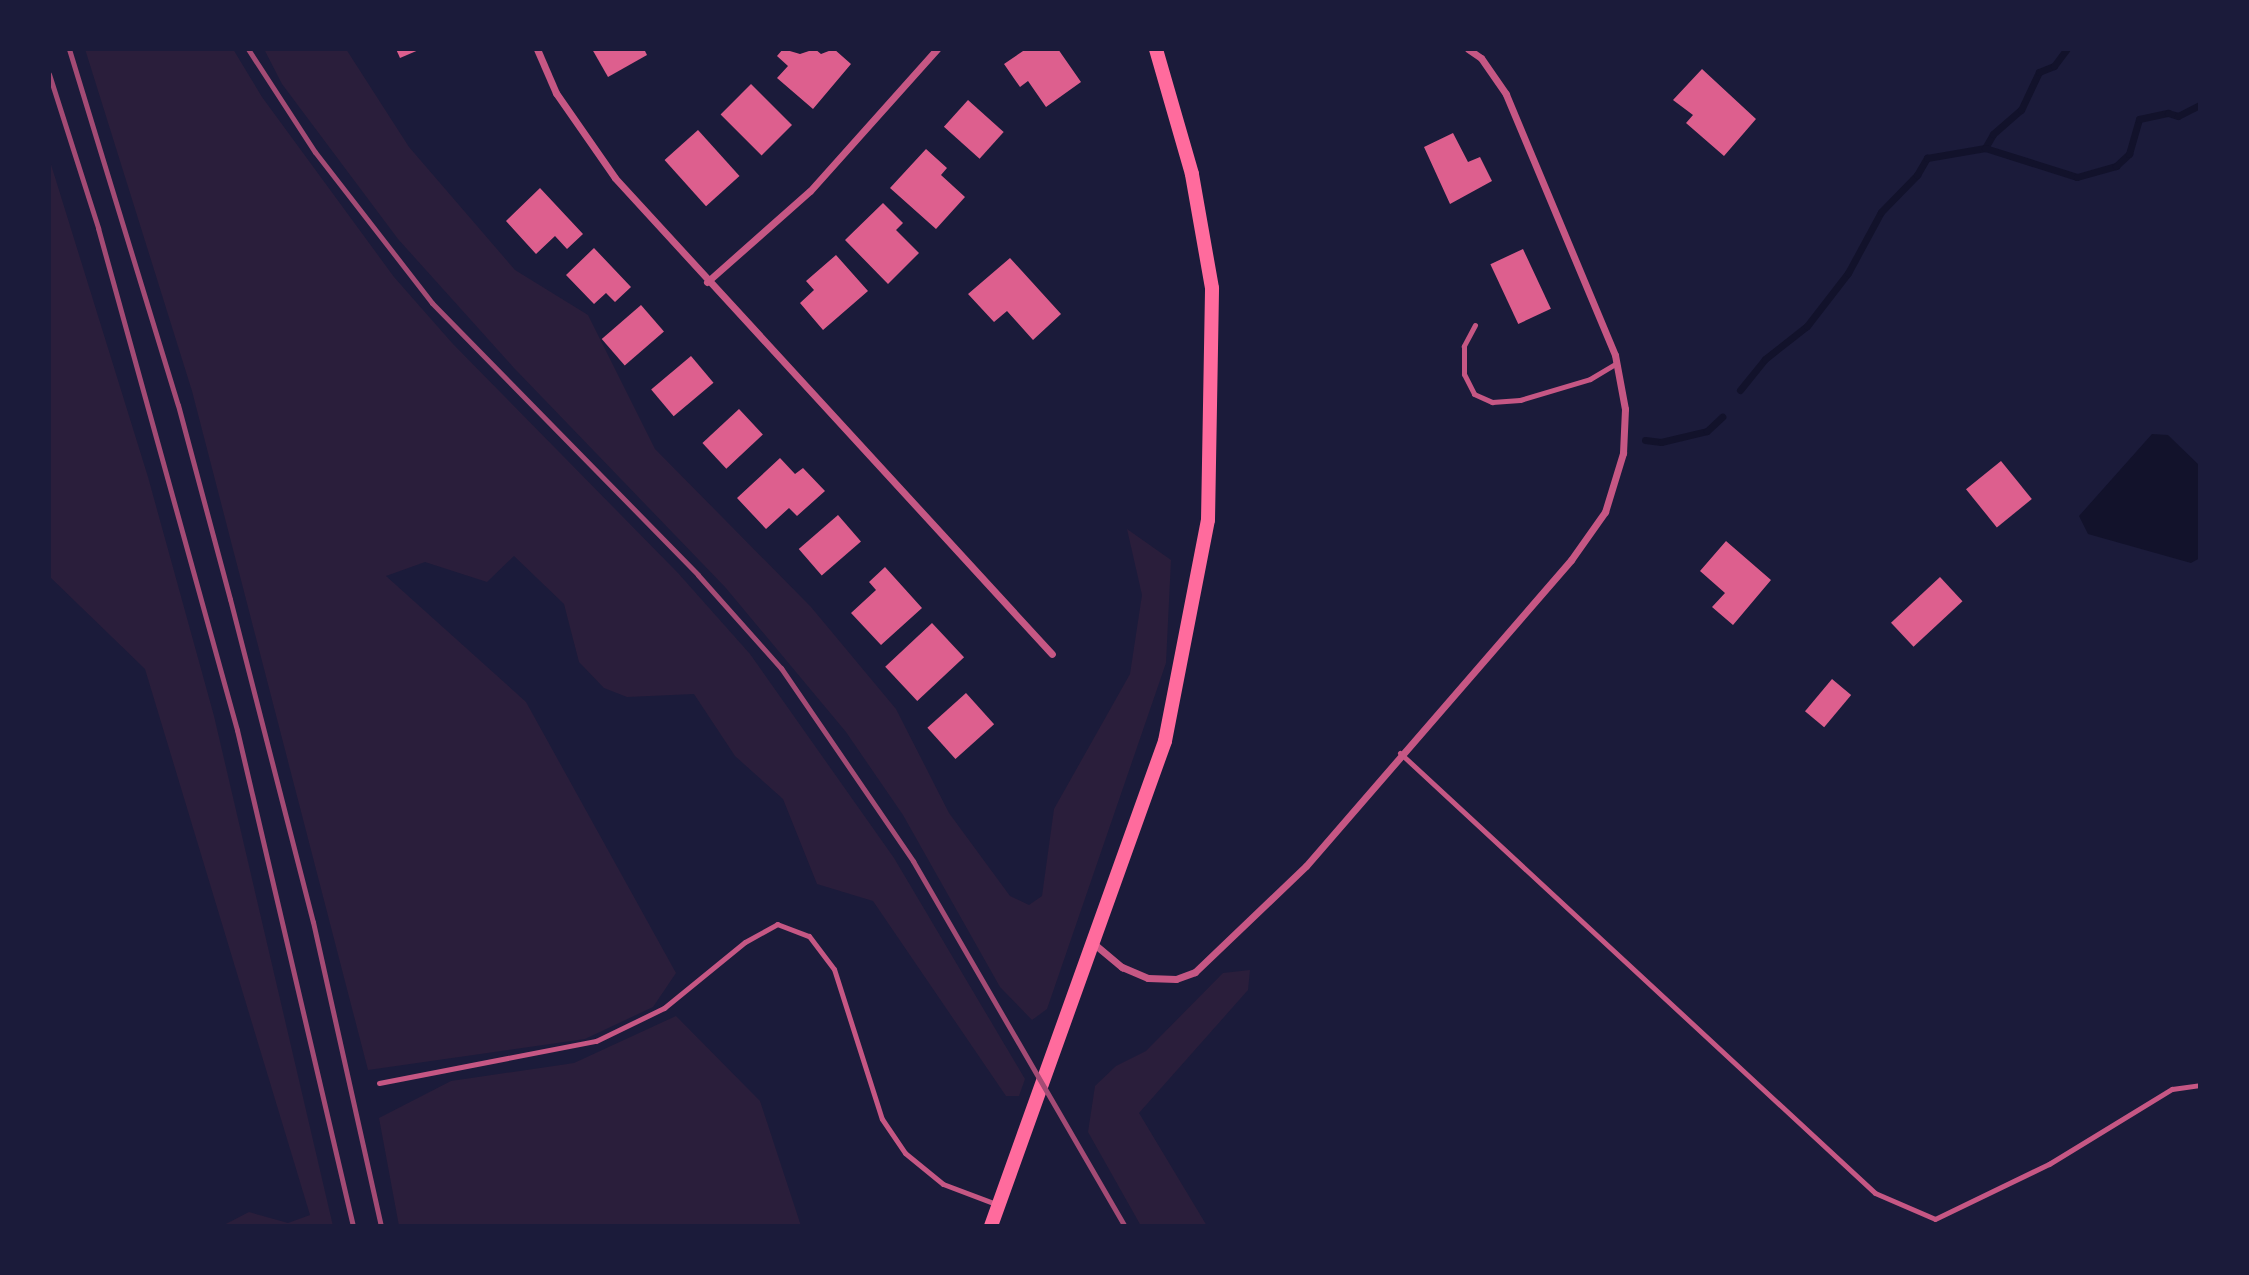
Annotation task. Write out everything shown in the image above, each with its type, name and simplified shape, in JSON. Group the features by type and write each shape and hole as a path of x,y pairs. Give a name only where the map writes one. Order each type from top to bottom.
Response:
{"main road":[{"path":"991,1226 1165,741 1183,668 1208,520 1212,288 1192,174 1156,49"}],"street":[{"path":"537,49 556,93 584,137 707,282 1052,654"},
{"path":"707,282 810,191 937,49"},
{"path":"1092,942 1122,967 1148,978 1176,979 1195,972 1306,866 1400,753 1598,526 1623,453 1625,409 1617,363 1506,94 1481,58 1468,49"},
{"path":"1481,58 1486,49"}],"lane":[{"path":"1475,325 1464,346 1464,374 1474,394 1492,402 1520,400 1590,379 1617,363"},
{"path":"1400,753 1875,1193 1935,1219 2049,1164 2172,1089 2200,1085"},
{"path":"379,1083 596,1041 664,1007 745,942 777,924 809,936 834,969 882,1119 905,1153 943,1184 999,1206"}],"shaded area":[{"path":"85,49 233,49 262,97 394,277 453,344 678,573 750,654 894,858 1025,1079 1019,1096 1006,1096 873,901 817,884 783,799 735,756 694,694 627,697 604,688 579,662 564,604 514,556 487,582 425,562 386,576 526,702 676,973 653,1007 585,1039 368,1070 192,391"},
{"path":"264,49 346,49 409,147 515,270 588,315 655,449 811,607 896,709 949,813 1010,896 1029,905 1042,896 1054,809 1130,674 1142,595 1127,529 1171,560 1166,663 1047,1009 1032,1020 1000,987 903,815 846,732 725,587 514,368 398,239 282,84"},
{"path":"49,158 148,477 214,716 333,1226 222,1226 249,1212 288,1223 310,1215 145,669 49,576"},
{"path":"2152,434 2168,435 2200,466 2200,558 2191,563 2088,534 2079,516"},
{"path":"1250,970 1248,990 1139,1113 1207,1226 1141,1226 1088,1132 1095,1086 1116,1066 1146,1051 1223,973"},
{"path":"676,1016 760,1101 801,1226 399,1226 379,1118 451,1081 574,1063"}],"building":[{"path":"396,49 421,49 400,58"},
{"path":"592,49 644,49 647,55 608,77"},
{"path":"783,49 800,54 815,49 821,54 834,49 851,64 813,109 777,78 788,66 777,56"},
{"path":"1026,49 1058,49 1081,82 1046,107 1028,81 1020,87 1004,64"},
{"path":"1702,69 1756,119 1724,156 1686,123 1693,115 1673,100"},
{"path":"751,84 792,125 762,155 721,114"},
{"path":"968,100 1004,132 980,159 944,127"},
{"path":"698,130 739,176 706,206 665,160"},
{"path":"1453,133 1468,162 1480,157 1492,181 1450,204 1424,147"},
{"path":"926,149 947,168 941,175 965,197 936,229 890,188"},
{"path":"540,188 583,234 567,249 555,236 536,254 506,221"},
{"path":"883,203 903,223 896,230 919,253 888,284 845,240"},
{"path":"594,248 631,287 615,302 606,293 594,304 566,275"},
{"path":"1523,249 1551,309 1518,324 1490,264"},
{"path":"836,255 868,291 823,330 800,303 814,290 806,281"},
{"path":"1010,258 1061,314 1033,340 1007,311 994,322 968,294"},
{"path":"641,305 664,331 625,366 602,339"},
{"path":"691,356 713,383 674,416 651,389"},
{"path":"739,409 763,435 726,469 702,443"},
{"path":"780,458 795,474 803,468 825,491 797,516 789,508 766,529 737,498"},
{"path":"2001,461 2032,499 1997,527 1966,489"},
{"path":"838,515 861,541 822,576 799,549"},
{"path":"1726,541 1771,580 1733,625 1712,607 1725,593 1700,571"},
{"path":"885,567 922,608 881,645 851,613 876,590 869,582"},
{"path":"1940,577 1963,601 1914,647 1891,623"},
{"path":"932,623 964,657 917,701 885,667"},
{"path":"1832,679 1851,695 1824,727 1805,711"},
{"path":"966,693 994,724 955,759 927,728"}],"waterway":[{"path":"1985,148 1993,134 2021,110 2039,72 2054,66 2067,49"},
{"path":"1740,390 1765,359 1807,326 1848,273 1881,212 1917,175 1927,158 1985,148 2077,177 2116,166 2129,154 2139,119 2168,113 2178,116 2200,105"},
{"path":"1645,440 1661,442 1707,431 1722,417"}],"railway":[{"path":"69,49 178,405 230,599 313,922 381,1226"},
{"path":"248,49 315,152 432,303 698,575 781,668 913,861 1125,1226"},
{"path":"49,74 98,228 237,730 353,1226"}]}
